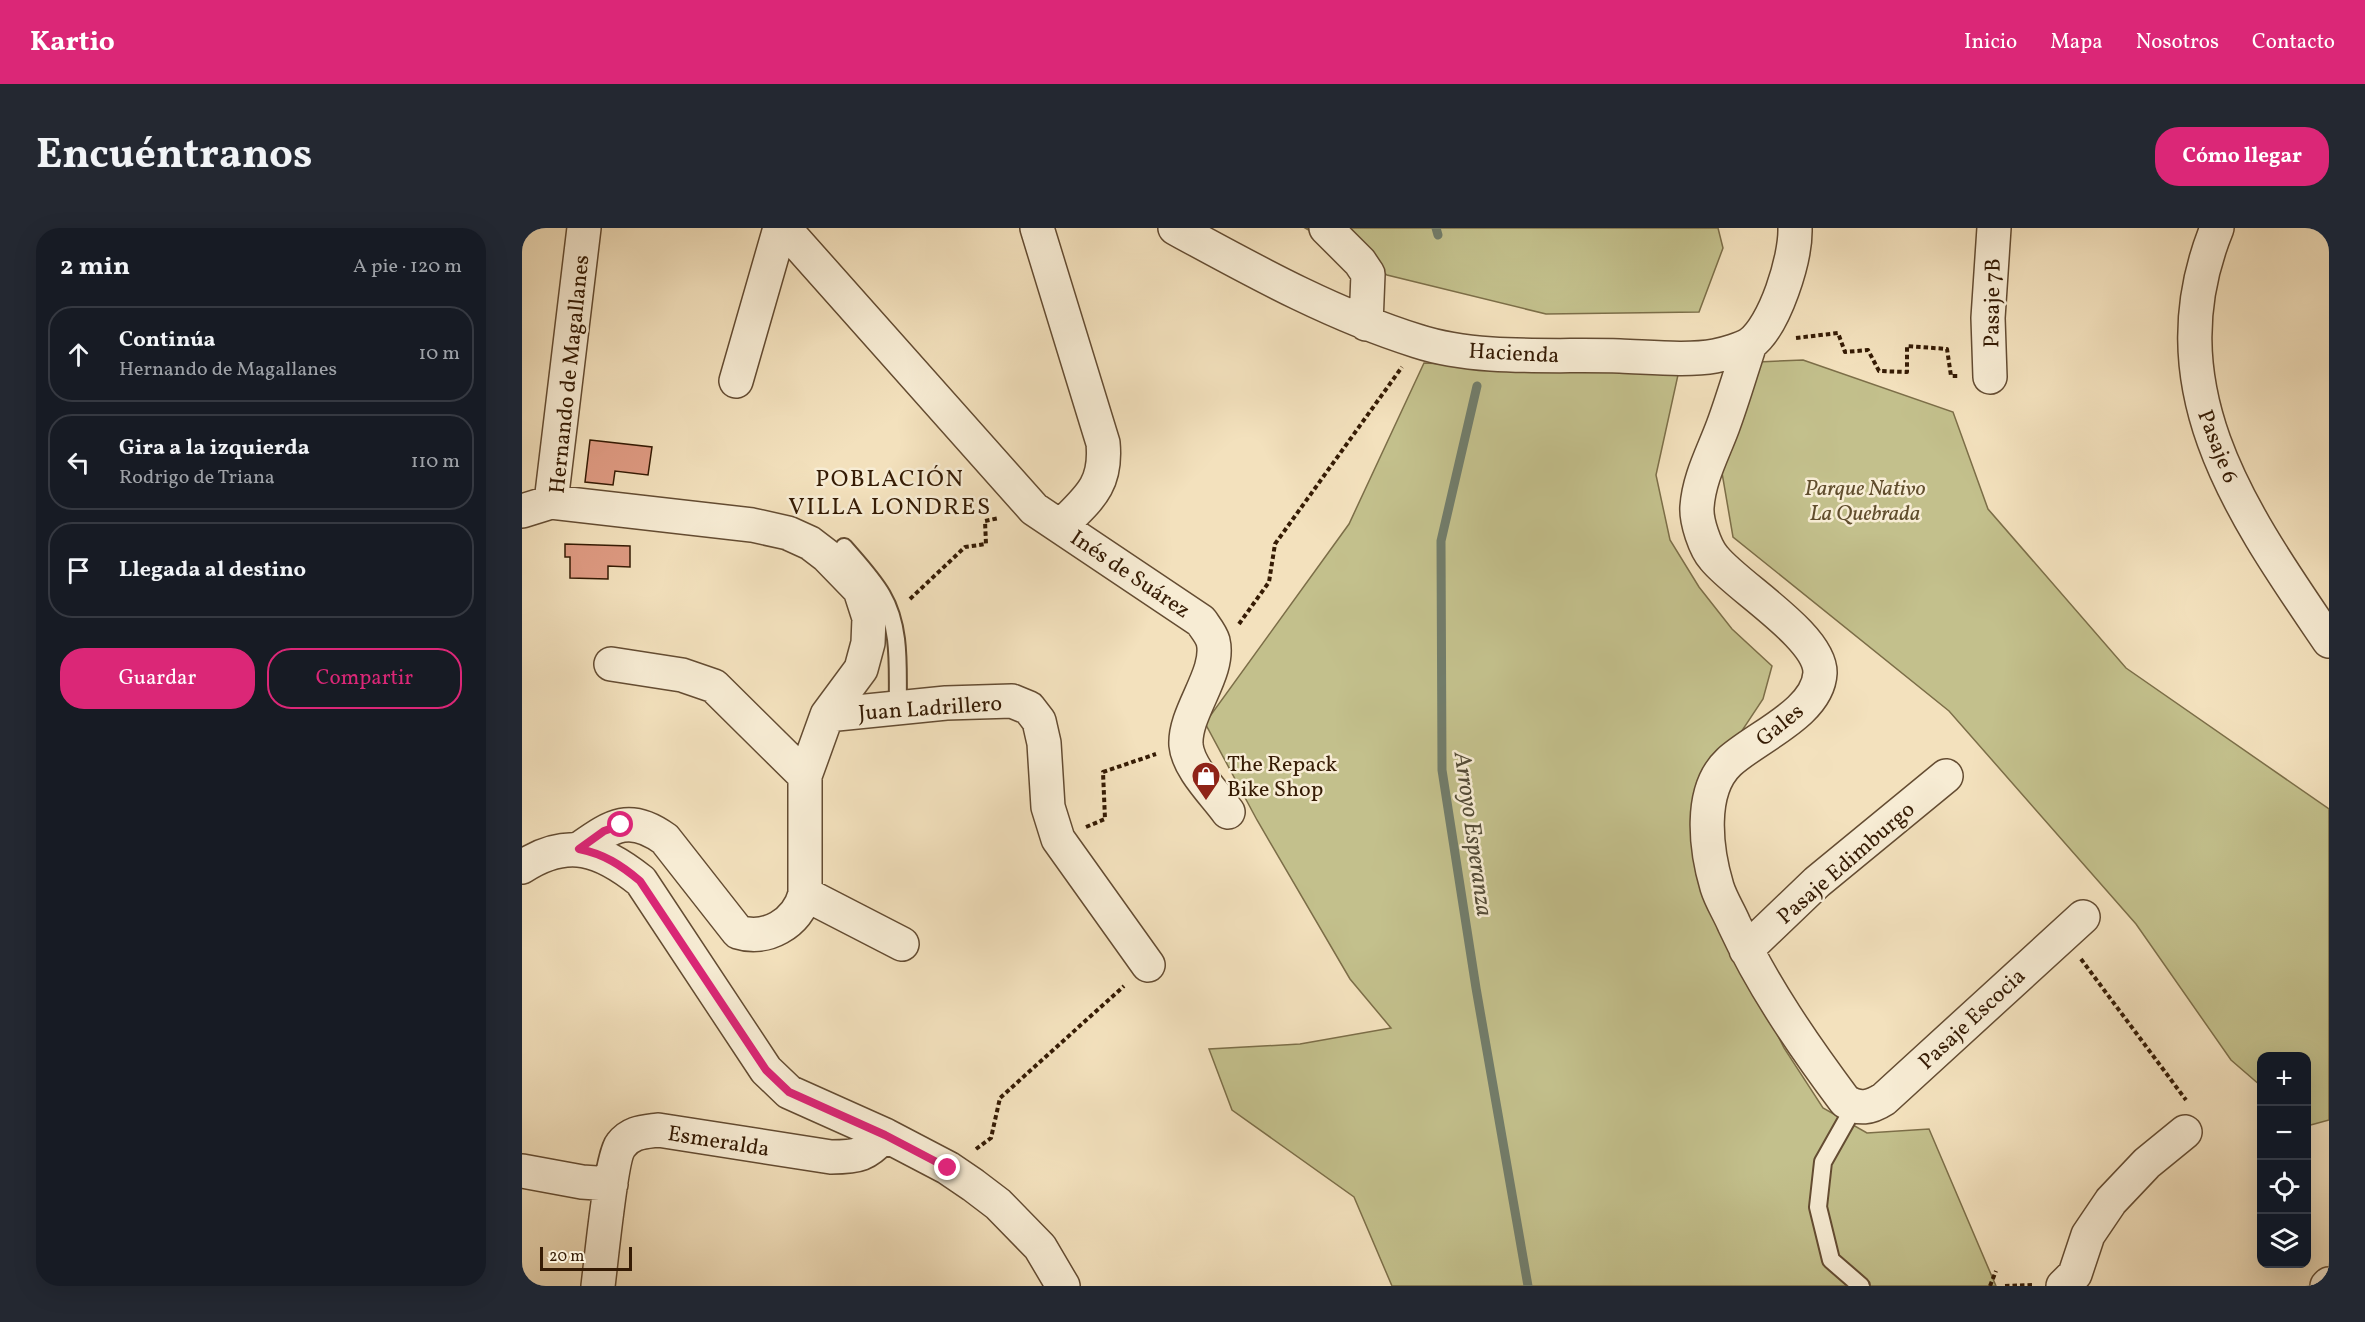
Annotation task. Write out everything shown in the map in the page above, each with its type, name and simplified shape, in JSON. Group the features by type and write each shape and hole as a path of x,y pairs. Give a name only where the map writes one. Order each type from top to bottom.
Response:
{"street":[{"name":"Hernando de Magallanes","path":"584,228 536,507 753,525 788,533 810,543 827,556 860,590 869,618 868,643 861,669 827,715 805,776 805,894"},
{"path":"735,381 782,228"},
{"path":"782,228 1048,518 1085,503 1100,483 1105,465 1103,443 1037,228"},
{"name":"Hacienda","path":"1174,228 1305,298 1366,324 1420,342 1486,353 1660,357 1714,356 1750,344"},
{"path":"1326,228 1360,262 1368,274 1366,324"},
{"path":"1750,344 1765,325 1786,283 1792,261 1795,228"},
{"name":"Pasaje 7B","path":"1990,378 1988,318 1994,228"},
{"name":"Pasaje 6","path":"2217,228 2200,280 2195,316 2196,374 2205,420 2232,484 2282,572 2329,641"},
{"name":"Gales","path":"1750,344 1723,425 1703,473 1696,509 1713,558 1788,624 1814,653 1820,670 1816,692 1793,715 1728,763 1710,792 1708,834 1718,887 1746,950 1839,1092 1854,1107"},
{"name":"Inés de Suárez","path":"1048,518 1202,621 1213,641"},
{"path":"1213,641 1212,660 1189,727 1186,745 1194,765 1228,812"},
{"path":"611,664 682,675 714,686 805,776"},
{"name":"Juan Ladrillero","path":"827,715 946,703 1012,701 1029,708 1039,721 1044,743 1048,807 1058,839 1148,965"},
{"name":"Pasaje Edimburgo","path":"1746,950 1817,882 1946,776"},
{"path":"579,849 604,831 635,823 650,828 665,839 738,932 753,937 770,933 795,916 802,905 805,894 902,944"},
{"path":"522,867 554,852 579,849 598,853 622,866 640,881 766,1070 789,1092 885,1135 948,1168 998,1204 1040,1247 1063,1286"},
{"name":"Pasaje Escocia","path":"1854,1107 1871,1107 1884,1099 2073,926"},
{"name":"Esmeralda","path":"598,1286 611,1184 619,1147 632,1134 658,1130 831,1157 852,1157 870,1152 885,1135"},
{"path":"2073,1282 2088,1235 2110,1201 2146,1163 2185,1132"},
{"path":"522,1172 582,1182 611,1184"}],"lane":[{"path":"844,547 882,594 892,616 897,642 898,709"},
{"path":"1854,1107 1823,1162 1818,1207 1831,1260 1861,1286"}],"path":[{"path":"1750,344 1838,333 1845,352 1868,350 1879,371 1907,372 1907,346 1947,349 1951,376 1990,378"},
{"path":"1213,641 1238,625 1269,582 1275,544 1420,342"},
{"path":"892,616 965,547 986,544 985,521 1048,518"},
{"path":"1058,839 1105,819 1103,772 1186,745"},
{"path":"2073,926 2190,1105 2185,1132"},
{"path":"948,1168 991,1138 1000,1098 1148,965"},
{"path":"1990,1286 1996,1271"}],"green space":[{"path":"1305,228 1718,228 1723,248 1699,312 1546,314 1387,275"},
{"name":"Parque Nativo La Quebrada","path":"1803,360 1953,412 1988,509 2126,668 2329,809 2329,1120 2311,1125 2311,1052 2257,1052 2257,1083 2231,1060 2136,924 1949,711 1733,537 1721,467 1758,362"},
{"path":"1424,363 1678,375 1656,475 1670,540 1699,587 1732,629 1772,666 1763,699 1714,773 1704,886 1784,1048 1823,1108 1867,1133 1929,1129 1996,1286 1392,1286 1354,1197 1232,1110 1209,1049 1300,1044 1391,1028 1350,979 1257,820 1205,723 1349,524"}],"building":[{"path":"590,440 652,447 648,475 615,471 613,485 585,482"},
{"path":"565,544 630,546 630,567 608,566 608,579 570,578 570,557 565,557"}],"waterway":[{"name":"Arroyo Esperanza","path":"1436,228 1438,235"},
{"name":"Arroyo Esperanza","path":"1477,386 1441,541 1442,770 1476,988 1528,1286"}],"place":[{"name":"The Repack Bike Shop","path":"1206,802"}],"district":[{"name":"POBLACIÓN VILLA LONDRES","path":"890,492"}],"route":[{"path":"621,825 604,831 579,849 598,853 622,866 640,881 766,1070 789,1092 885,1135 948,1168"}]}
